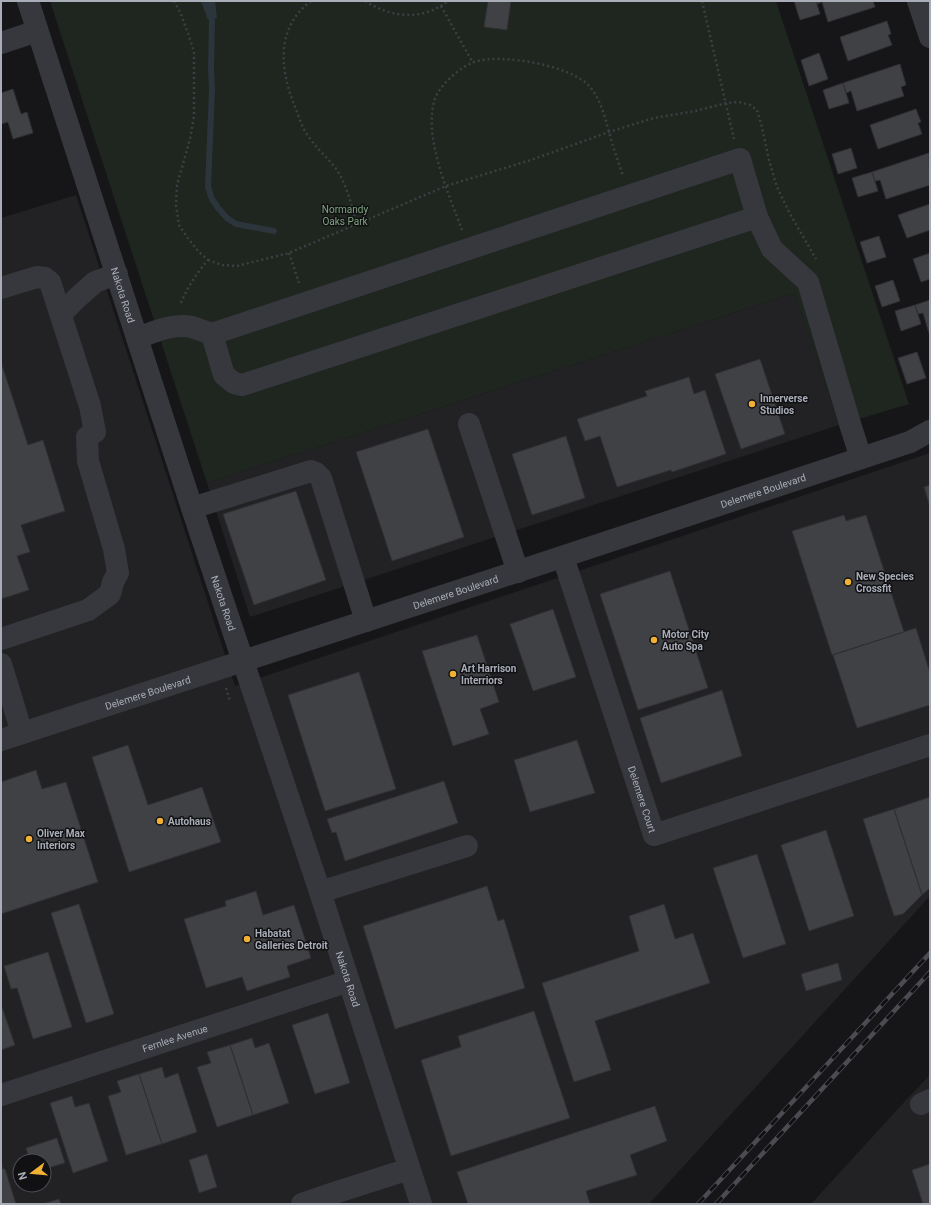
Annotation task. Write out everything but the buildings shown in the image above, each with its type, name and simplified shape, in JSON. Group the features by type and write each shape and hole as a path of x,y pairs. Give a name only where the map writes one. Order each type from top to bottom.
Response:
{"street":[{"name":"Nakota Road","path":"28,1 192,508 349,980 421,1204"},
{"path":"918,1 930,38"},
{"path":"1,43 37,31"},
{"path":"137,338 169,328 179,327 191,327 212,334 740,159 757,217 772,249 808,282 861,458"},
{"path":"212,334 224,375 234,383 242,385 757,217"},
{"path":"61,314 94,282 117,274"},
{"path":"1,288 37,276 45,278 50,282 90,406 95,432 87,437 88,461 114,549 118,573 110,594 88,610 1,639"},
{"path":"470,424 518,572"},
{"name":"Delemere Boulevard","path":"1,740 518,572 861,458 920,441 930,431"},
{"path":"192,508 311,472 316,473 321,478 366,621"},
{"name":"Delemere Court","path":"563,557 654,835 930,745"},
{"path":"1,664 22,734"},
{"path":"320,892 467,846"},
{"name":"Fernlee Avenue","path":"1,1095 349,980"},
{"path":"302,1204 409,1169"}],"path":[{"path":"174,1 180,12 194,52 194,116 190,139 177,185 176,205 179,224 198,251 208,260 194,277 179,308"},
{"path":"311,1 300,10 287,31 283,62 285,79 308,136 340,175 357,224"},
{"path":"365,1 377,8 391,13 406,15 420,14 434,10 448,1"},
{"path":"702,1 732,131 740,159"},
{"path":"440,6 473,63"},
{"path":"469,249 446,186 434,145 431,114 434,100 442,87 452,75 473,63 485,60 519,60 562,70 582,79 591,88 603,111 629,196"},
{"path":"289,253 306,304"},
{"path":"226,688 230,701"}],"shaded area":[{"path":"201,1 215,1 217,18 208,20"},
{"path":"76,195 235,686 930,453 930,896 649,1204 1,1204 1,218"},
{"path":"795,293 839,425 250,617 207,483"},
{"path":"930,1075 930,1204 811,1204 906,1100"}],"green space":[{"name":"Normandy Oaks Park","path":"50,1 776,1 909,404 839,425 795,293 207,483"}],"waterway":[{"path":"212,19 212,89 208,187 212,199 227,218 236,224 274,231"}],"railway":[{"path":"698,1204 930,953"},
{"path":"716,1204 930,972"}],"place":[{"name":"Innerverse Studios","path":"752,404"},
{"name":"New Species Crossfit","path":"848,582"},
{"name":"Motor City Auto Spa","path":"654,640"},
{"name":"Art Harrison Interriors","path":"453,674"},
{"name":"Autohaus","path":"160,821"},
{"name":"Oliver Max Interiors","path":"29,839"},
{"name":"Habatat Galleries Detroit","path":"247,939"}]}
